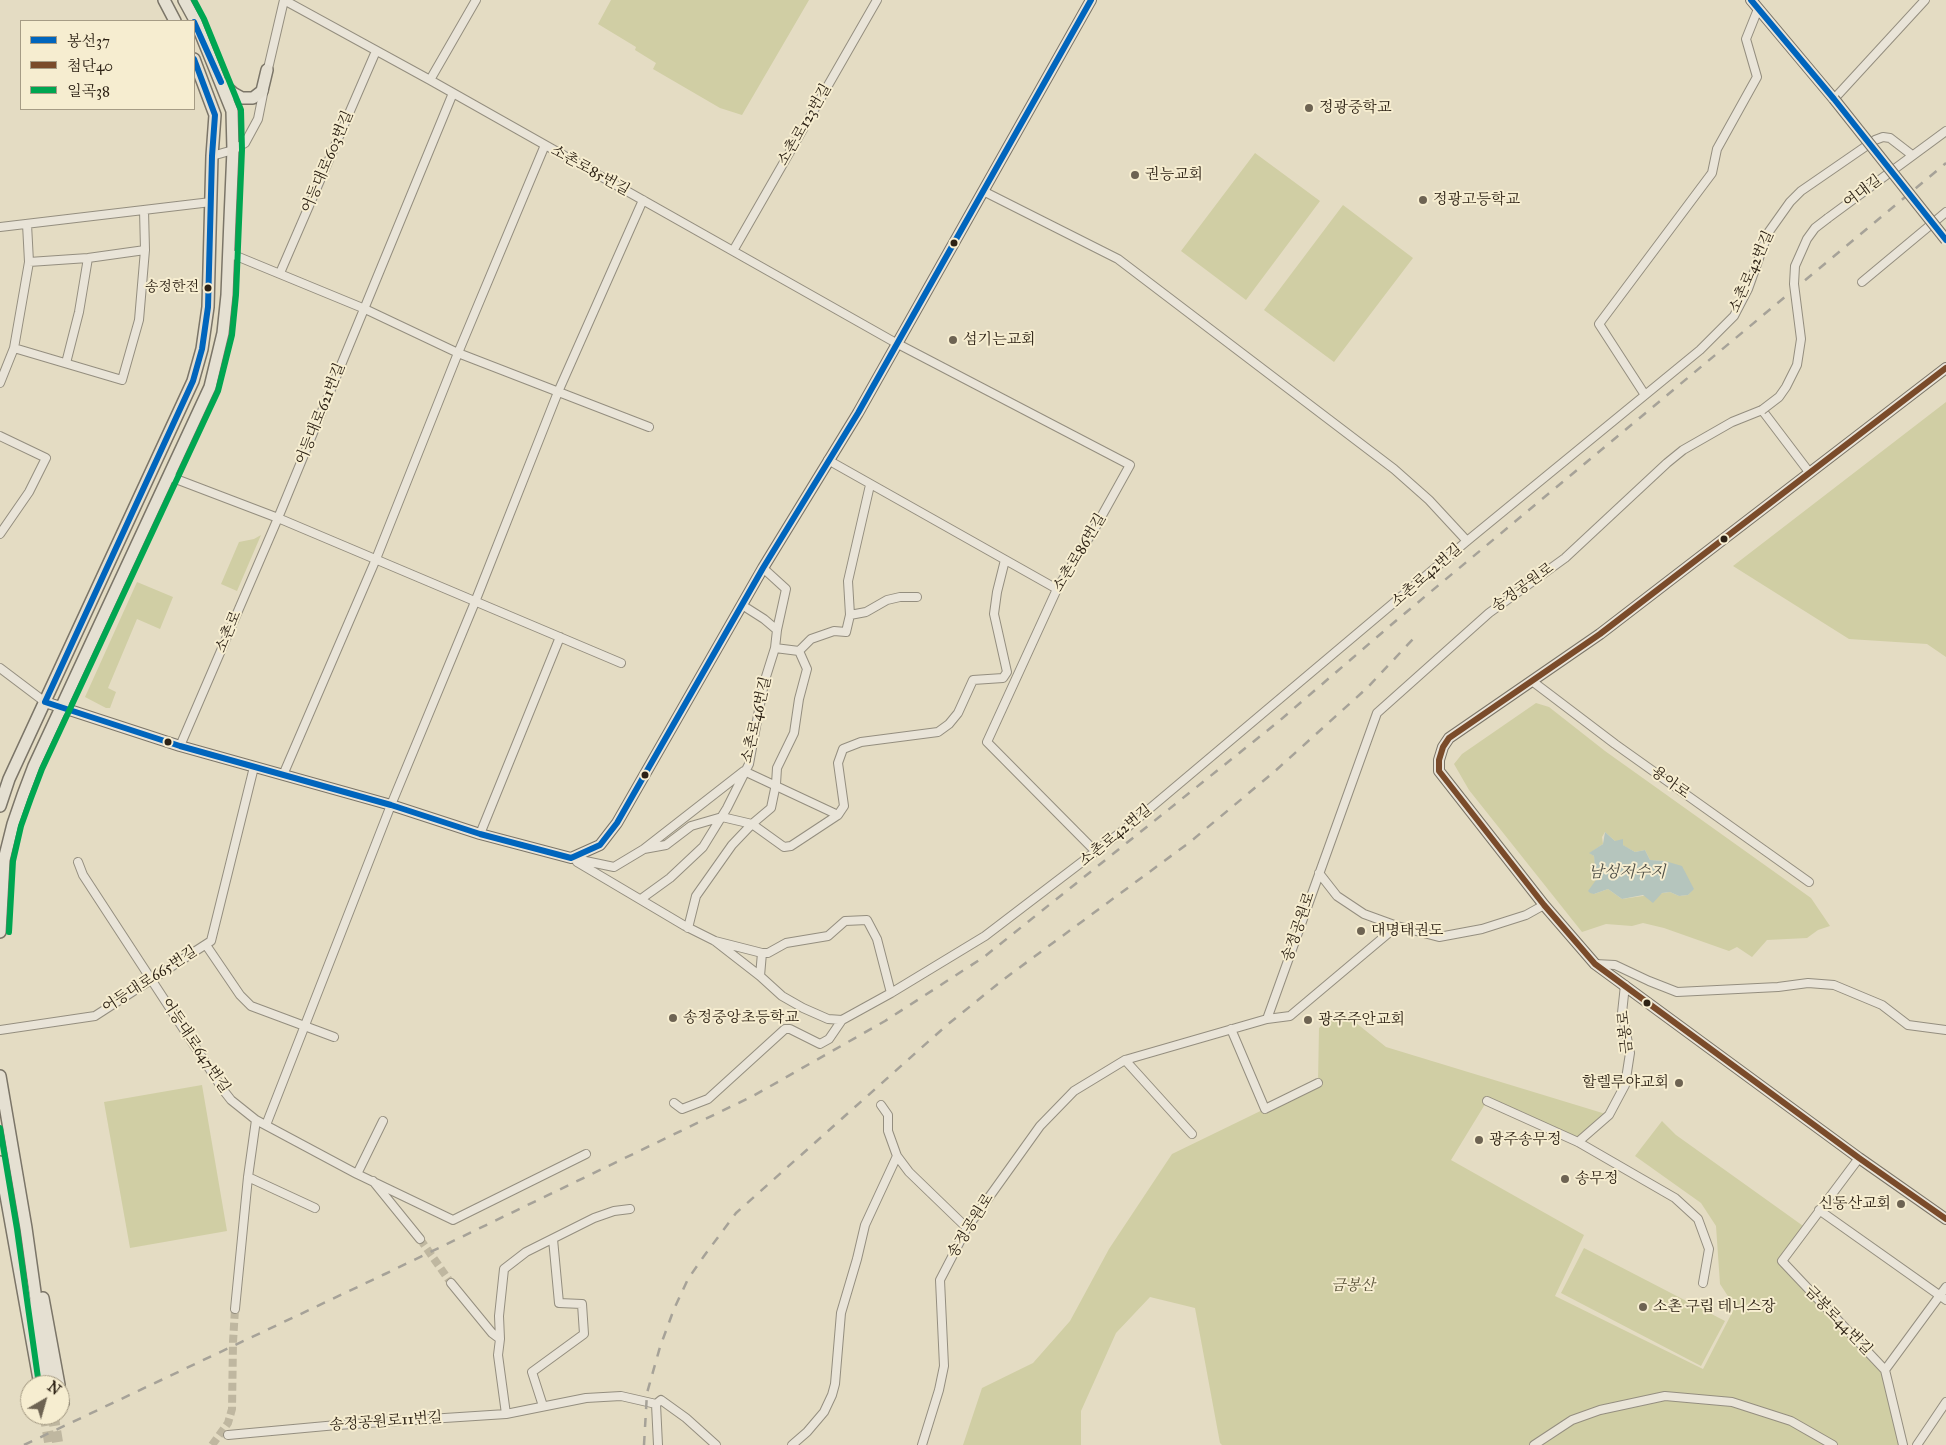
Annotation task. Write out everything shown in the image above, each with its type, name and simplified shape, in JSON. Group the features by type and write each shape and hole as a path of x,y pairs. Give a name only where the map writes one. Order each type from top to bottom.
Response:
{"main road":[{"path":"164,0 174,20"},
{"path":"184,0 193,20"},
{"path":"0,932 4,860 13,824 34,766 210,387 223,333 229,253 233,150 232,110 195,24"},
{"path":"0,806 8,779 193,381 202,349 208,308 212,156 215,115 195,62"},
{"path":"221,81 233,93 242,98 253,98 262,91 267,70"},
{"path":"0,1076 26,1228 47,1375"},
{"path":"0,1162 38,1375"},
{"path":"26,1228 35,1252 57,1375"},
{"path":"15,1244 15,1282 32,1375"}],"street":[{"name":"소촌로85번길","path":"284,0 430,80 896,343"},
{"path":"212,156 233,150 245,142 258,119 267,70 284,0"},
{"path":"430,80 476,0"},
{"name":"소촌로123번길","path":"733,251 877,0"},
{"path":"571,858 600,845 617,823 763,568 858,413 1091,0"},
{"path":"1751,0 1834,99 1946,240"},
{"path":"1834,99 1925,0"},
{"path":"1645,395 1598,324 1712,173 1717,149 1757,77 1746,39 1758,8"},
{"name":"어등대로603번길","path":"280,273 376,51"},
{"name":"어등대로621번길","path":"278,518 452,93"},
{"name":"여대길","path":"1828,218 1946,131"},
{"name":"소촌로42번길","path":"842,1020 986,936 1096,852 1335,654 1467,541 1700,350 1734,316 1748,289 1768,233 1781,212 1801,191 1875,140 1884,137 1890,138 1912,155"},
{"path":"283,774 376,559 458,353 545,145"},
{"path":"983,191 1118,259 1394,469 1429,500 1467,541"},
{"path":"266,1126 391,805 475,602 558,392 643,200"},
{"path":"0,227 211,202"},
{"path":"14,348 122,380 139,320 145,250 144,210"},
{"path":"1862,282 1946,212"},
{"name":"송정공원로","path":"1267,1019 1318,873 1377,714 1489,613 1565,558 1678,454 1732,422 1762,410 1779,397 1797,365 1801,339 1794,284 1795,266 1806,239 1815,228 1828,218"},
{"path":"0,383 14,348 29,262 27,224"},
{"path":"29,262 88,258 145,250"},
{"path":"229,253 364,309 458,353 649,427"},
{"path":"66,363 79,312 88,258"},
{"name":"소촌로86번길","path":"896,343 1130,465 1095,528 1057,589 987,742 1096,852"},
{"path":"1532,681 1600,634 1726,539 1809,472 1946,368"},
{"path":"1762,410 1809,472"},
{"path":"0,436 46,458 29,492 0,534"},
{"path":"828,460 1057,589"},
{"path":"168,476 278,518 621,663"},
{"path":"775,648 799,651 811,639 834,631 846,632 850,615 848,581 870,485"},
{"name":"소촌로","path":"180,746 278,518"},
{"path":"644,849 666,844 691,826 722,817 752,824 784,847 792,846 838,815 844,806 838,763 843,750 861,742 938,732 949,724 958,713 973,680 1003,678 1007,672 994,614 1005,560"},
{"name":"소촌로46번길","path":"722,817 749,764 764,683 775,648 786,589 763,568"},
{"path":"850,615 866,612 887,600 900,597 917,597"},
{"path":"742,605 777,630"},
{"path":"480,834 560,637"},
{"name":"소촌로46번길","path":"752,824 771,808 777,768 794,732 799,699 807,669 799,651"},
{"path":"0,668 45,702 180,746 391,805 480,834 571,858 614,867 644,849 744,771 838,815"},
{"name":"금봉로","path":"1532,681 1449,738 1443,747 1439,760 1439,771 1544,905 1595,964 1625,984 1859,1158 1946,1219"},
{"name":"용아로","path":"1532,681 1623,750 1809,882"},
{"name":"어등대로665번길","path":"0,1030 95,1016 211,941 254,767"},
{"path":"641,899 670,878 703,847 722,817"},
{"path":"688,928 696,896 732,846 752,824"},
{"path":"571,858 688,928 715,941 762,953 768,953 786,943 828,936 845,921 867,920 877,940 891,993"},
{"name":"어등대로647번길","path":"78,862 83,875 224,1091 232,1100 266,1126 357,1174 453,1220 586,1154"},
{"path":"1318,873 1337,896 1364,914 1397,926 1439,937 1482,929 1526,916 1544,905"},
{"name":"송정공원로","path":"922,1445 939,1390 944,1366 940,1280 967,1228 1040,1126 1054,1110 1074,1091 1125,1060 1267,1019 1290,1016 1397,926"},
{"path":"674,1103 682,1109 708,1099 785,1029 790,1029 820,1044 828,1039 842,1020 828,1018 803,1008 782,996 715,941"},
{"path":"206,945 246,1002 262,1011 334,1037"},
{"path":"760,976 762,953"},
{"path":"1595,964 1615,965 1677,992 1778,987 1808,983 1834,985 1882,1004 1908,1025 1946,1030"},
{"name":"금봉로","path":"1578,1142 1609,1115 1625,1085 1630,1053 1622,1013 1625,984"},
{"path":"1231,1029 1265,1109 1318,1083"},
{"path":"1125,1060 1192,1134"},
{"path":"1487,1100 1578,1142 1675,1198 1698,1219 1709,1249 1704,1283"},
{"path":"882,1105 888,1116 888,1131 897,1156 909,1172 967,1228"},
{"path":"235,1310 248,1176 256,1120"},
{"path":"357,1174 382,1120"},
{"path":"795,1444 824,1412 832,1395 835,1384 840,1313 858,1259 865,1225 897,1156"},
{"name":"금봉로44번길","path":"1859,1158 1782,1261 1885,1370 1903,1445"},
{"path":"248,1176 315,1208"},
{"name":"어등대로647번길","path":"372,1180 420,1239"},
{"path":"506,1414 498,1355 500,1340 499,1316 504,1268 526,1252 553,1239 614,1211 630,1209"},
{"path":"1820,1210 1943,1298"},
{"path":"543,1406 532,1372 584,1334 582,1304 559,1303 553,1239"},
{"path":"451,1283 492,1334 500,1340"},
{"path":"1885,1370 1943,1298 1946,1287"},
{"name":"송정공원로11번길","path":"228,1435 337,1425 506,1414 586,1398 621,1396 656,1404 661,1400 686,1418 716,1445"},
{"path":"1534,1445 1572,1420 1600,1410 1665,1396 1732,1402 1790,1421 1833,1445"},
{"path":"1917,1445 1946,1402"},
{"path":"656,1404 658,1445"}],"green space":[{"path":"611,0 809,0 742,115 720,108 653,69 656,63 635,50 636,47 598,24"},
{"path":"1255,153 1320,201 1246,300 1181,251"},
{"path":"1343,205 1413,258 1334,362 1264,310"},
{"path":"1946,402 1946,657 1927,644 1849,639 1733,566"},
{"path":"261,535 237,591 221,584 239,542 254,539"},
{"path":"137,582 173,597 160,629 137,619 108,688 116,692 110,708 106,708 85,697"},
{"path":"1536,703 1549,707 1605,751 1811,898 1830,926 1818,930 1807,938 1767,940 1752,957 1737,947 1729,951 1664,928 1643,923 1632,926 1606,924 1582,932 1469,790 1454,764 1462,754","holes":["1605,832 1615,841 1635,852 1645,850 1650,860 1665,861 1687,879 1693,889 1688,895 1679,896 1670,892 1622,899 1608,889 1594,894 1597,880 1594,856 1590,853 1603,844 1602,837"]},
{"name":"금봉산","path":"1340,1010 1386,1047 1609,1115 1578,1142 1487,1101 1451,1160 1584,1235 1555,1296 1703,1369 1735,1307 1720,1284 1716,1226 1701,1203 1635,1156 1662,1121 1676,1135 1806,1228 1782,1261 1886,1373 1896,1435 1900,1445 1222,1445 1220,1443 1195,1308 1150,1297 1116,1333 1081,1411 1081,1445 963,1445 982,1388 1033,1363 1070,1321 1109,1249 1172,1154 1318,1083 1319,1028"},
{"path":"202,1085 227,1231 130,1248 104,1102"},
{"name":"소촌 구립 테니스장","path":"1584,1248 1725,1321 1701,1366 1561,1293"}],"water":[{"name":"남성저수지","path":"1605,832 1615,841 1623,839 1623,845 1635,852 1645,850 1650,860 1665,861 1682,866 1694,889 1688,895 1679,896 1670,892 1662,893 1653,903 1643,895 1622,899 1608,889 1594,894 1590,893 1588,891 1596,880 1594,856 1589,853 1603,844"}],"tunnel":[{"path":"420,1239 451,1283"},
{"path":"212,1445 228,1423 232,1409 235,1309"},
{"path":"47,1425 50,1445"},
{"path":"55,1425 58,1445"}],"railway":[{"path":"24,1445 385,1274 753,1096 885,1021 984,957 1278,722 1398,619 1946,163"},
{"path":"644,1445 647,1393 660,1347 674,1309 688,1279 736,1213 947,1025 1004,979 1190,842 1274,772 1367,688 1414,638"}],"transit line":[{"name":"일곡38","path":"9,932 13,861 21,826 31,798 42,769 218,391 232,335 236,295 242,150 241,110 204,19 194,0"},
{"name":"봉선37","path":"195,62 215,115 212,156 208,307 202,349 193,381 45,702 180,746 391,805 480,834 571,858 600,845 617,823 763,568 858,413 1091,0"},
{"name":"봉선37","path":"1751,0 1834,99 1946,240"},
{"name":"봉선37","path":"195,24 221,82"},
{"name":"첨단40","path":"1946,368 1600,634 1449,738 1443,747 1439,760 1439,771 1544,905 1595,964 1859,1158 1946,1219"},
{"name":"일곡38","path":"0,1128 17,1229 38,1375"}],"place":[{"name":"정광중학교","path":"1309,108"},
{"name":"권능교회","path":"1135,175"},
{"name":"정광고등학교","path":"1423,200"},
{"name":"송정한전","path":"208,288"},
{"name":"섬기는교회","path":"953,340"},
{"name":"대명태권도","path":"1361,931"},
{"name":"송정중앙초등학교","path":"673,1018"},
{"name":"광주주안교회","path":"1308,1020"},
{"name":"할렐루야교회","path":"1679,1083"},
{"name":"광주송무정","path":"1479,1140"},
{"name":"송무정","path":"1565,1179"},
{"name":"신동산교회","path":"1901,1204"},
{"name":"소촌 구립 테니스장","path":"1643,1307"}]}
